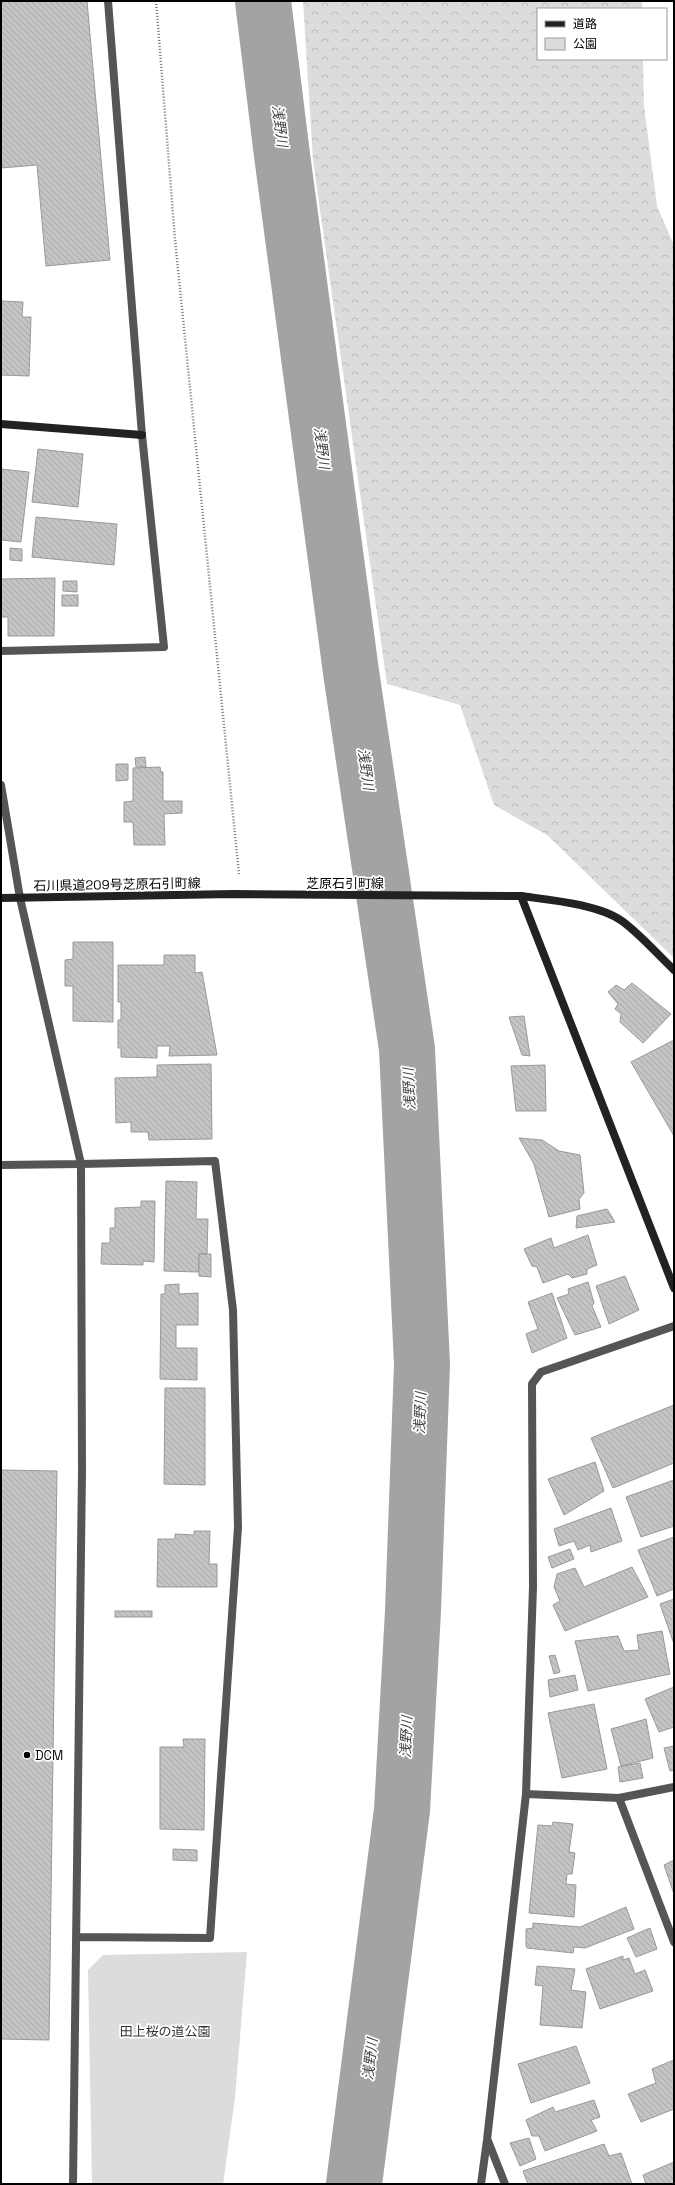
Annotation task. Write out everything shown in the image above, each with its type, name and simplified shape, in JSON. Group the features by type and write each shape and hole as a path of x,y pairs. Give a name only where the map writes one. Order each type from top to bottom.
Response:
{"main road":[{"path":"1,424 142,435"},
{"name":"石川県道209号芝原石引町線","path":"1,898 234,894"},
{"name":"芝原石引町線","path":"234,894 521,896"},
{"path":"674,970 621,921 594,909 564,902 521,896 674,1288"}],"street":[{"path":"1,650 164,647 142,435 108,1"},
{"path":"1,785 20,898 81,1164 82,1471 73,2184"},
{"path":"1,1165 215,1161 233,1310 238,1527 210,1938 77,1937"},
{"path":"481,2184 526,1794 533,1587 532,1384 540,1372 674,1326"},
{"path":"526,1794 619,1798 674,1787"},
{"path":"619,1798 674,1942"},
{"path":"487,2140 505,2184"}],"path":[{"path":"156,1 174,239 240,875"}],"green space":[{"path":"303,1 642,1 642,8 537,8 537,60 643,60 644,106 657,206 674,245 674,958 547,835 494,805 460,705 387,684 313,160"},
{"name":"田上桜の道公園","path":"247,1952 235,2098 223,2184 92,2184 88,1970 103,1955"}],"building":[{"path":"1,1 87,1 110,260 46,266 37,165 1,168"},
{"path":"1,301 23,302 22,317 31,317 29,376 1,375"},
{"path":"38,449 83,454 78,507 32,502"},
{"path":"1,469 29,472 21,542 1,540"},
{"path":"36,517 117,524 114,565 32,557"},
{"path":"10,548 22,549 22,561 10,560"},
{"path":"55,578 54,636 8,636 8,617 1,617 1,579"},
{"path":"63,581 77,581 77,592 63,591"},
{"path":"62,595 78,595 78,606 62,606"},
{"path":"145,757 146,767 136,767 135,758"},
{"path":"116,764 128,764 128,780 116,781"},
{"path":"160,767 161,772 163,772 163,801 182,801 182,813 164,814 165,845 134,845 133,822 124,822 124,802 133,801 133,768"},
{"path":"73,942 113,942 113,1022 73,1021 73,986 65,986 65,960 73,959"},
{"path":"164,955 195,955 195,973 202,972 217,1055 169,1056 170,1046 157,1046 157,1058 121,1057 121,1048 118,1048 118,1020 121,1020 121,1002 118,1002 118,965 164,965"},
{"path":"632,983 671,1014 643,1043 620,1022 621,1014 615,1009 618,1004 608,992 616,985 624,990"},
{"path":"524,1016 530,1056 522,1055 509,1017"},
{"path":"674,1040 674,1136 631,1062"},
{"path":"211,1064 212,1139 149,1140 148,1132 131,1132 131,1122 116,1123 115,1078 157,1077 157,1065"},
{"path":"545,1065 546,1111 516,1111 511,1066"},
{"path":"519,1138 542,1140 559,1151 580,1155 584,1193 579,1199 580,1209 549,1217 534,1164"},
{"path":"166,1181 197,1182 196,1219 208,1219 207,1254 199,1254 199,1272 164,1271"},
{"path":"141,1201 155,1201 154,1262 143,1261 143,1265 101,1264 102,1243 110,1243 110,1228 115,1228 115,1208 141,1207"},
{"path":"607,1209 615,1222 576,1228 577,1216"},
{"path":"588,1235 597,1265 587,1269 587,1274 572,1278 568,1274 543,1283 537,1267 532,1266 524,1249 551,1238 554,1248"},
{"path":"199,1254 211,1254 211,1277 199,1276"},
{"path":"625,1276 639,1310 609,1324 596,1286"},
{"path":"588,1282 594,1303 592,1306 601,1327 575,1335 557,1298 569,1294 568,1289"},
{"path":"179,1284 179,1294 198,1293 198,1325 176,1325 176,1348 197,1348 197,1380 160,1379 161,1294 165,1294 165,1285"},
{"path":"552,1293 567,1338 532,1353 526,1334 538,1329 528,1302"},
{"path":"165,1388 205,1388 205,1485 164,1484"},
{"path":"674,1405 674,1463 613,1488 591,1438"},
{"path":"595,1462 604,1491 564,1515 548,1479"},
{"name":"DCM","path":"1,1470 57,1471 49,2040 1,2039"},
{"path":"674,1480 674,1526 641,1537 626,1497"},
{"path":"611,1508 622,1541 591,1552 590,1545 578,1550 574,1541 559,1546 554,1529"},
{"path":"194,1531 210,1531 209,1564 217,1564 217,1587 157,1587 158,1539 175,1539 175,1534 194,1535"},
{"path":"674,1537 674,1589 657,1596 638,1550"},
{"path":"570,1549 574,1559 552,1568 548,1557"},
{"path":"632,1567 648,1597 565,1631 553,1605 560,1601 554,1587 557,1574 575,1568 584,1587"},
{"path":"674,1599 674,1644 660,1604"},
{"path":"115,1611 152,1611 152,1617 115,1617"},
{"path":"662,1631 670,1674 588,1691 575,1641 618,1636 624,1651 639,1650 637,1635"},
{"path":"555,1655 560,1672 554,1674 549,1656"},
{"path":"575,1675 578,1690 550,1697 548,1680"},
{"path":"674,1687 674,1727 659,1732 645,1699"},
{"path":"594,1704 607,1769 562,1778 548,1713"},
{"path":"646,1719 653,1758 621,1766 611,1729"},
{"path":"183,1739 205,1739 204,1830 160,1829 160,1747 184,1747"},
{"path":"674,1746 674,1770 670,1771 664,1748"},
{"path":"640,1763 643,1778 620,1782 618,1767"},
{"path":"553,1822 573,1824 569,1852 575,1853 572,1874 567,1874 566,1884 576,1885 574,1917 529,1913 538,1825 552,1826"},
{"path":"173,1849 197,1850 197,1861 173,1860"},
{"path":"674,1860 674,1894 664,1865"},
{"path":"626,1907 634,1929 585,1948 574,1947 573,1953 527,1948 526,1946 526,1929 533,1928 533,1923 580,1927"},
{"path":"650,1928 657,1949 636,1957 627,1938"},
{"path":"623,1956 623,1960 629,1958 635,1974 645,1970 653,1991 600,2009 586,1969"},
{"path":"537,1966 575,1969 571,1990 586,1992 582,2028 540,2025 543,1986 535,1985"},
{"path":"576,2046 590,2083 531,2103 518,2064"},
{"path":"674,2060 674,2109 641,2122 628,2094 656,2083 652,2069"},
{"path":"594,2100 600,2117 591,2120 597,2131 545,2151 539,2136 532,2136 526,2120 553,2107 555,2112"},
{"path":"529,2138 536,2159 520,2166 510,2143"},
{"path":"604,2144 609,2156 621,2153 632,2184 528,2184 523,2171"},
{"path":"674,2162 674,2184 646,2184 643,2175"}],"waterway":[{"name":"浅野川","path":"263,1 351,672 407,1049 422,1364 413,1611 402,1810 354,2184"}],"place":[{"name":"DCM","path":"27,1755"}]}
